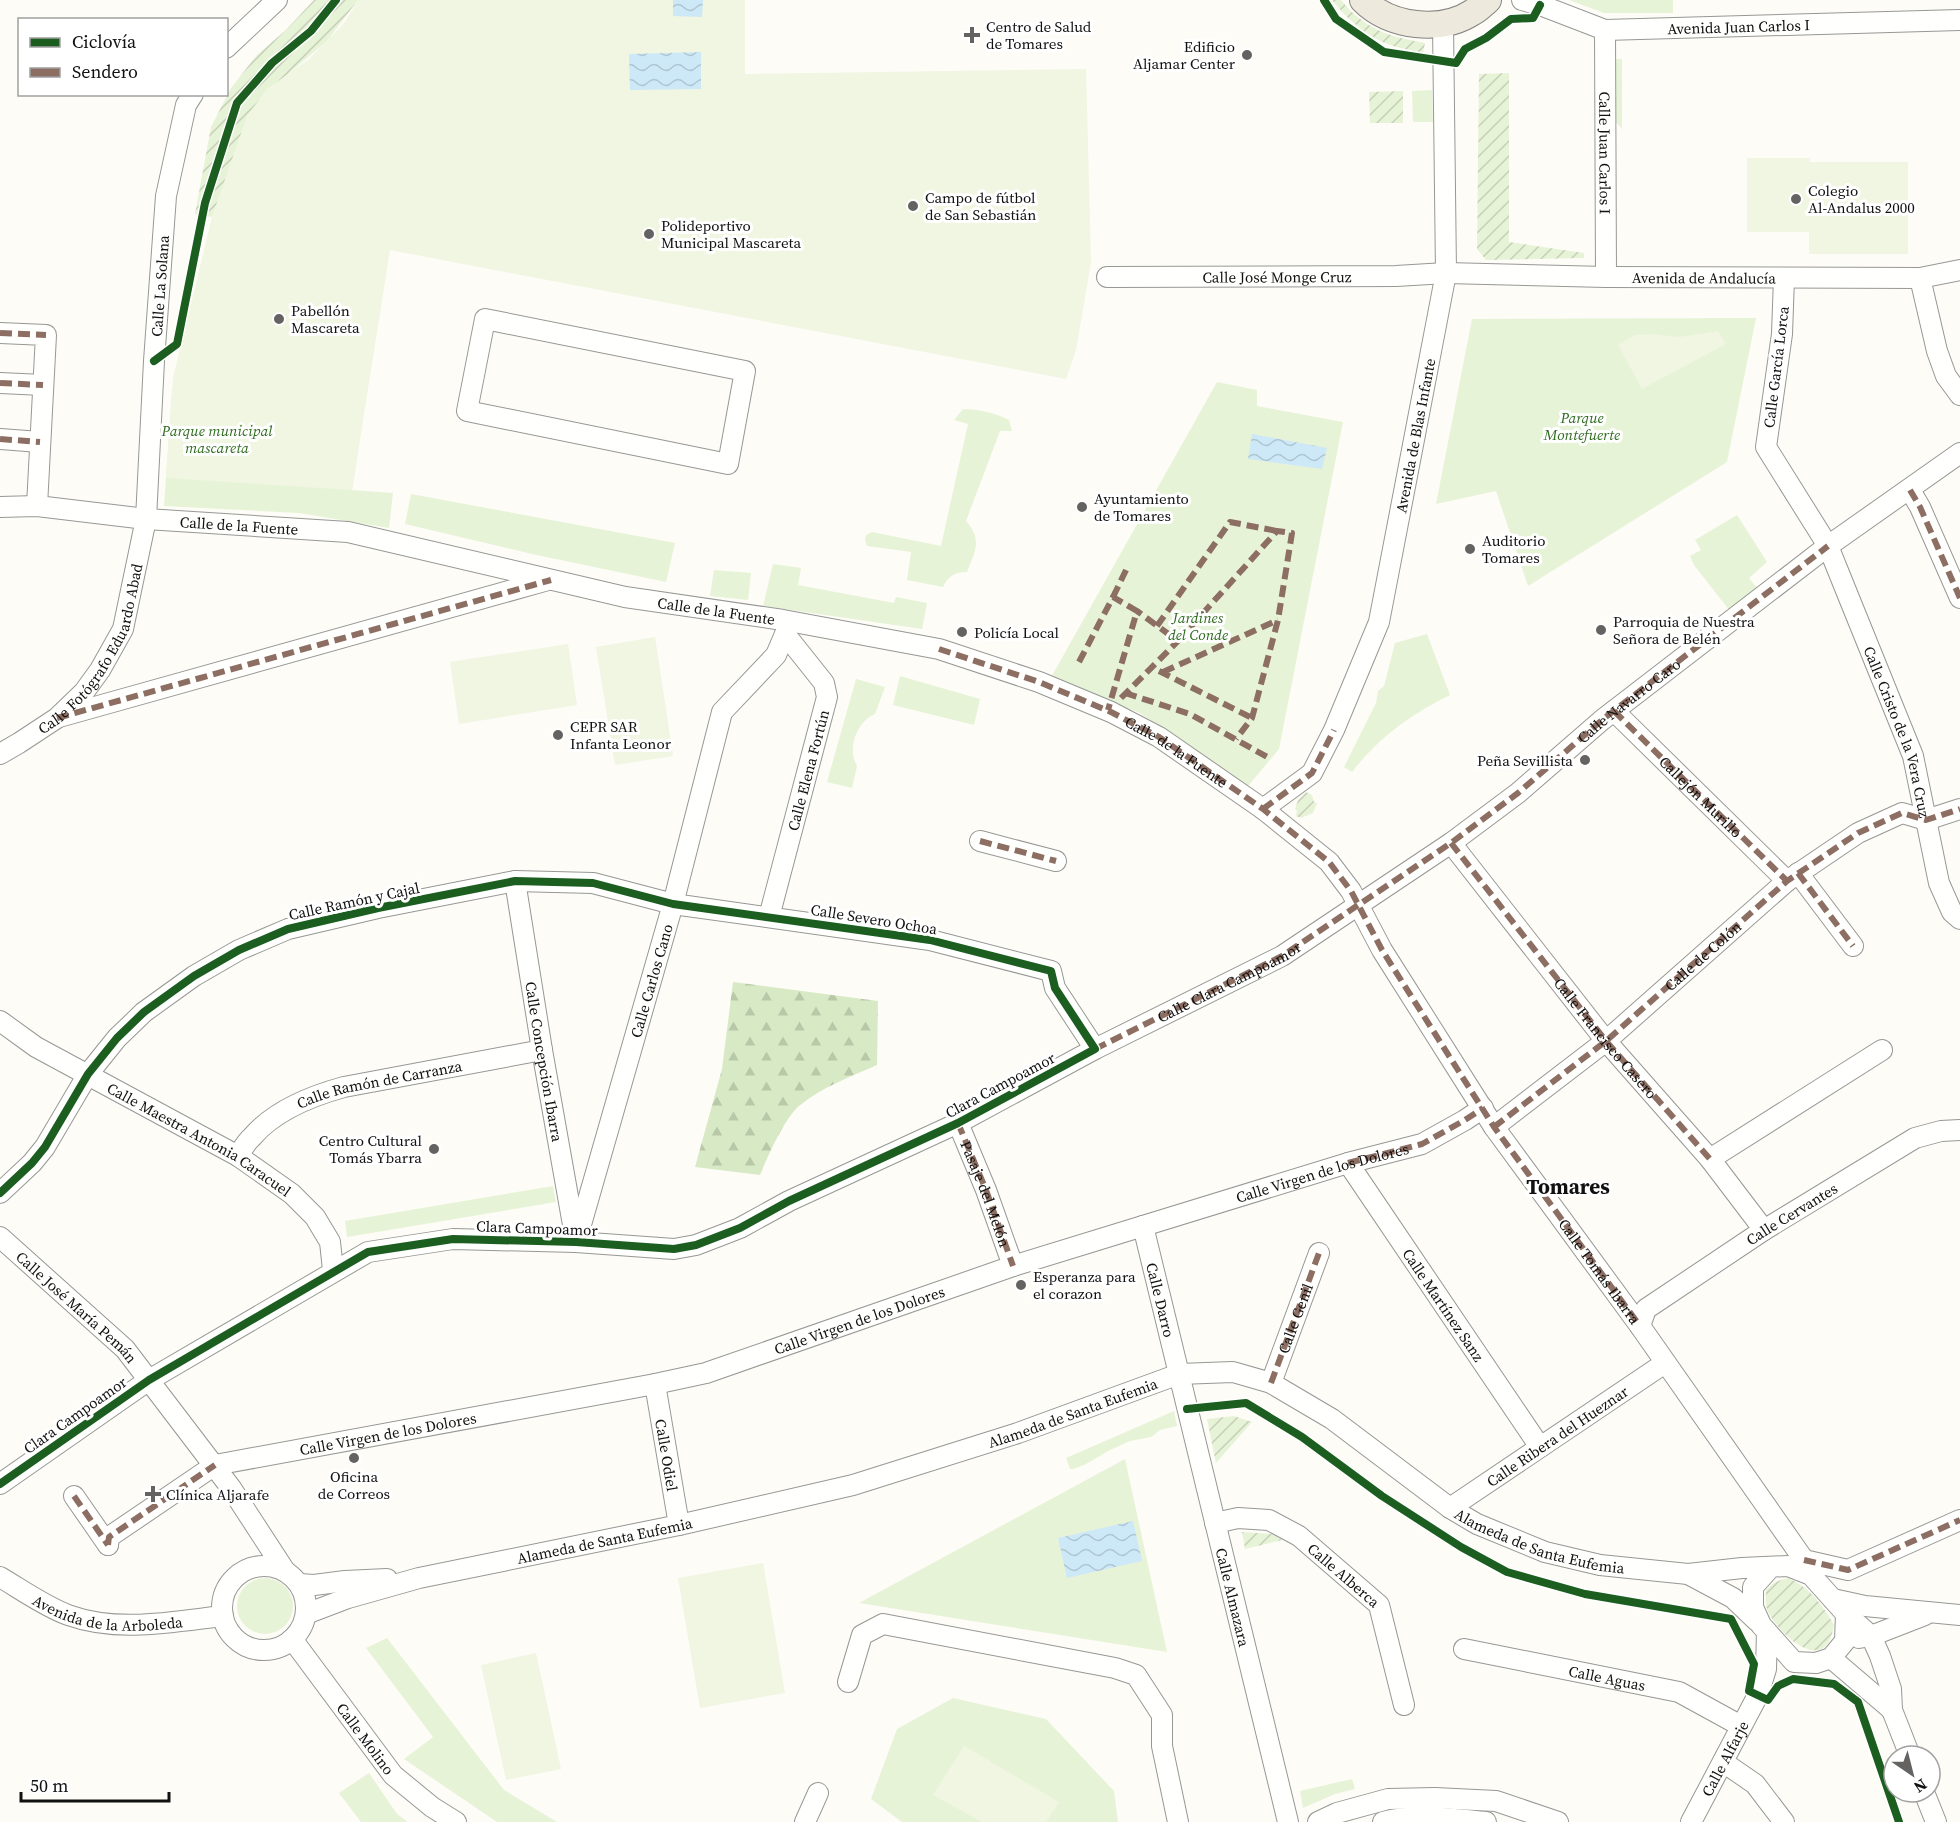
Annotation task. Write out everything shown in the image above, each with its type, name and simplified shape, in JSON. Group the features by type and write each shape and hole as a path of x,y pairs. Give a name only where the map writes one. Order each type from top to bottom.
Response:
{"main road":[{"path":"1363,0 1371,9 1406,23 1443,24 1472,13 1488,0"}],"street":[{"path":"228,46 277,0"},
{"name":"Avenida Juan Carlos I","path":"1522,0 1605,30 1960,20"},
{"name":"Avenida de Blas Infante","path":"1263,809 1312,773 1334,730 1379,622 1446,273 1443,24"},
{"name":"Calle Juan Carlos I","path":"1605,30 1606,277"},
{"name":"Calle La Solana","path":"146,519 166,196 186,105 192,96"},
{"name":"Avenida de Andalucía","path":"1446,273 1606,277 1920,278 1960,270"},
{"name":"Calle José Monge Cruz","path":"1107,277 1396,276 1446,273"},
{"name":"Calle García Lorca","path":"1784,278 1782,334 1766,447 1828,546"},
{"path":"1920,278 1936,351 1946,376 1960,394"},
{"path":"485,319 745,372 728,464 466,411 485,319"},
{"path":"0,333 46,335 37,506"},
{"path":"0,383 43,385"},
{"path":"0,439 40,442"},
{"name":"Calle Navarro Caro","path":"1358,905 1451,843 1518,793 1614,711 1828,546 1960,453"},
{"path":"1910,490 1920,507 1960,598"},
{"name":"Calle de la Fuente","path":"0,507 37,506 146,519 348,532 625,597 784,627 939,649 1039,682 1111,712 1160,737 1263,809 1329,862 1351,891 1358,905"},
{"name":"Calle Fotógrafo Eduardo Abad","path":"0,754 57,718 84,692 100,670 123,629 146,519"},
{"name":"Calle Cristo de la Vera Cruz","path":"1828,546 1913,756 1939,883 1953,912 1960,919"},
{"path":"57,718 551,580"},
{"name":"Calle Carlos Cano","path":"576,1242 673,904 722,712 776,655 784,627"},
{"name":"Calle Elena Fortún","path":"769,917 826,697 824,683 784,627"},
{"name":"Callejón Murillo","path":"1614,711 1792,877 1853,946"},
{"path":"1926,820 1960,809"},
{"name":"Calle de Colón","path":"1494,1127 1606,1041 1792,877 1858,833 1902,813 1926,820"},
{"path":"980,841 1056,861"},
{"name":"Calle Francisco Casero","path":"1451,843 1606,1041 1710,1159 1764,1230"},
{"name":"Calle Ramón y Cajal","path":"0,1193 39,1155 88,1074 117,1038 144,1012 194,976 239,950 288,928 514,881 593,883 673,904"},
{"name":"Calle Concepción Ibarra","path":"514,881 576,1242"},
{"name":"Calle Severo Ochoa","path":"673,904 930,940 1051,971 1055,988 1095,1048"},
{"name":"Calle Clara Campoamor","path":"1095,1048 1282,956 1358,905"},
{"name":"Calle Tomás Ibarra","path":"1358,905 1382,951 1494,1127 1640,1326 1808,1567"},
{"name":"Calle Maestra Antonia Caracuel","path":"0,1021 36,1047 238,1156 292,1194 315,1217 330,1242 333,1270"},
{"name":"Clara Campoamor","path":"0,1484 149,1380 333,1270 368,1252 453,1239 576,1242 674,1249 696,1245 740,1228 789,1202 958,1123 1095,1048"},
{"name":"Calle Ramón de Carranza","path":"238,1156 252,1136 282,1112 319,1094 344,1087 542,1050"},
{"path":"1710,1159 1882,1050"},
{"name":"Calle Virgen de los Dolores","path":"215,1465 706,1373 1013,1266 1348,1163 1422,1144 1483,1108"},
{"name":"Pasaje del Melón","path":"958,1123 986,1190 1013,1266"},
{"name":"Calle Cervantes","path":"1640,1326 1646,1309 1764,1230 1915,1138 1941,1131 1960,1130"},
{"name":"Calle Martínez Sanz","path":"1348,1163 1540,1448"},
{"name":"Calle Darro","path":"1143,1226 1179,1374"},
{"name":"Calle José María Pemán","path":"0,1237 125,1349 215,1465 292,1577"},
{"name":"Calle Genil","path":"1271,1383 1319,1253"},
{"name":"Calle Ribera del Hueznar","path":"1450,1508 1665,1363"},
{"name":"Alameda de Santa Eufemia","path":"306,1614 348,1598 419,1578 679,1525 853,1485 1018,1433 1179,1374 1233,1372 1271,1383 1332,1419 1450,1508 1477,1524 1545,1552 1600,1565 1688,1574 1742,1568 1770,1568"},
{"name":"Calle Almazara","path":"1179,1374 1288,1822"},
{"name":"Calle Odiel","path":"655,1384 679,1525"},
{"path":"74,1496 108,1545 109,1537 215,1465"},
{"name":"Calle Alberca","path":"1215,1523 1238,1518 1269,1521 1299,1536 1379,1605 1404,1705"},
{"path":"1929,1614 1871,1636 1845,1641 1831,1658 1815,1663 1794,1662 1764,1628 1753,1606 1753,1587 1770,1568 1788,1566 1848,1570 1960,1520"},
{"path":"258,1566 272,1566 292,1577 306,1604 306,1614 302,1628 292,1639 277,1648 259,1650 243,1644 230,1632 223,1616 222,1603 226,1590 234,1578 245,1570 258,1566"},
{"path":"1808,1567 1840,1606 1871,1636 1891,1689 1892,1710 1905,1744"},
{"name":"Alameda de Santa Eufemia","path":"1688,1574 1733,1598 1764,1628"},
{"name":"Avenida de la Arboleda","path":"0,1577 47,1606 89,1621 134,1626 223,1616"},
{"name":"Alameda de Santa Eufemia","path":"292,1577 314,1585 345,1581 419,1578"},
{"path":"1840,1606 1960,1615"},
{"path":"1840,1606 1845,1641"},
{"path":"848,1682 862,1635 883,1624 1115,1668 1136,1675 1162,1715 1162,1746 1178,1822"},
{"name":"Calle Alfarje","path":"1691,1822 1758,1695 1766,1669 1764,1628"},
{"name":"Calle Molino","path":"292,1639 393,1774 432,1807 456,1822"},
{"name":"Calle Aguas","path":"1464,1649 1678,1692 1741,1726"},
{"path":"1831,1658 1892,1710"},
{"name":"Calle Alfarje","path":"1758,1695 1794,1662"},
{"path":"1723,1762 1755,1784 1784,1822"},
{"path":"805,1822 818,1794"},
{"path":"1318,1822 1337,1813 1388,1799 1435,1798 1496,1800 1558,1822"},
{"path":"1929,1804 1936,1822"},
{"path":"1383,1822 1435,1817 1486,1822"}],"green space":[{"path":"314,0 358,0 327,41 288,74 250,112 212,217 195,214 211,127 231,88 257,55 286,30"},
{"name":"Polideportivo Municipal Mascareta","path":"358,0 745,0 745,74 1086,69 1091,262 1076,350 1066,379 390,250 352,490 166,478 173,378 212,217 247,116 267,89 309,59 345,22"},
{"path":"1332,0 1341,0 1359,18 1378,30 1400,38 1425,43 1423,53 1390,45 1370,35 1349,19"},
{"path":"1569,0 1673,0 1673,13 1604,13"},
{"path":"1614,59 1622,59 1622,129 1611,113"},
{"path":"1509,73 1509,242 1584,253 1584,258 1486,260 1477,249 1479,74"},
{"path":"1432,90 1433,122 1413,122 1412,91"},
{"path":"1403,91 1403,123 1370,123 1369,92"},
{"path":"1747,158 1810,158 1810,162 1908,162 1908,254 1809,254 1809,232 1747,232"},
{"name":"Parque Montefuerte","path":"1756,318 1727,462 1528,586 1496,491 1436,504 1472,319"},
{"path":"1718,331 1726,344 1642,389 1618,345 1635,335 1653,334 1679,337"},
{"name":"Jardines del Conde","path":"1217,382 1257,390 1257,406 1343,422 1279,749 1248,786 1138,712 1049,681"},
{"name":"Parque municipal mascareta","path":"172,390 363,419 352,490 393,493 389,528 299,513 164,506"},
{"path":"963,409 993,413 1009,420 1012,431 1000,431 966,521 976,540 975,552 967,572 952,575 943,587 907,580 911,552 867,546 866,535 872,532 941,546 968,424 954,420"},
{"path":"411,494 675,543 666,582 405,524"},
{"path":"1737,515 1767,562 1749,578 1757,588 1730,611 1694,565 1690,556 1701,550 1695,540"},
{"path":"773,564 801,568 798,585 894,603 896,597 927,603 922,629 763,606"},
{"path":"714,570 751,573 748,600 710,596"},
{"path":"1427,634 1450,695 1422,710 1396,728 1373,748 1352,772 1344,767 1376,703 1378,691 1384,686 1395,643"},
{"path":"655,637 673,756 615,765 596,647"},
{"path":"568,644 577,705 459,724 450,662"},
{"path":"900,676 980,699 974,725 893,705"},
{"path":"856,679 885,687 875,714 863,723 855,737 853,752 857,766 852,788 827,782"},
{"path":"1306,792 1312,795 1314,802 1317,803 1313,813 1301,818 1296,816 1295,809 1298,800"},
{"path":"733,982 878,1001 877,1065 827,1088 799,1106 782,1129 760,1175 695,1167 722,1069"},
{"path":"553,1186 556,1202 347,1237 345,1221"},
{"path":"1174,1411 1177,1426 1160,1430 1151,1437 1130,1441 1086,1464 1070,1469 1066,1458"},
{"path":"1234,1416 1252,1422 1216,1463 1207,1419"},
{"path":"1125,1459 1167,1652 859,1603"},
{"path":"1242,1532 1272,1534 1282,1540 1245,1549"},
{"path":"763,1563 785,1693 700,1708 678,1578"},
{"path":"259,1578 271,1578 285,1586 293,1600 291,1617 285,1626 271,1634 259,1634 242,1622 237,1612 237,1600 249,1583"},
{"path":"1788,1578 1815,1597 1834,1625 1830,1639 1824,1648 1815,1650 1796,1643 1777,1626 1771,1617 1766,1607 1766,1590 1775,1582"},
{"path":"387,1638 504,1790 557,1822 497,1822 404,1759 433,1737 366,1648"},
{"path":"536,1653 561,1769 506,1780 481,1665"},
{"path":"953,1698 1046,1719 1114,1791 1118,1822 902,1822 871,1799 897,1729"},
{"path":"964,1746 1059,1802 1046,1822 982,1822 933,1795"},
{"path":"369,1773 397,1814 408,1822 361,1822 339,1793"},
{"path":"1352,1779 1355,1789 1335,1794 1303,1808 1300,1791"}],"water":[{"path":"673,0 703,0 702,17 673,16"},
{"path":"701,52 701,89 630,90 629,54"},
{"path":"1252,434 1327,448 1322,469 1248,459"},
{"path":"1133,1521 1142,1561 1067,1578 1058,1538"}],"marked path":[{"path":"0,333 46,335"},
{"path":"0,383 43,385"},
{"path":"0,439 40,442"},
{"path":"1910,490 1920,507 1960,598"},
{"path":"1157,626 1230,522 1277,531"},
{"path":"1178,641 1277,531 1292,533 1278,620 1252,718 1236,739"},
{"path":"1095,1049 1282,956 1451,843 1518,793 1602,720 1828,546"},
{"path":"1113,597 1128,566"},
{"path":"57,718 551,580"},
{"path":"1079,662 1113,597 1137,611 1108,710"},
{"path":"1121,698 1178,641 1137,611"},
{"path":"1163,672 1278,620"},
{"path":"939,649 1039,682 1111,712 1159,737 1263,809 1329,862 1351,891 1382,950 1494,1127 1640,1326"},
{"path":"1159,671 1252,718"},
{"path":"1125,693 1190,714 1271,759"},
{"path":"1614,711 1787,881"},
{"path":"1263,809 1312,773 1334,730"},
{"path":"1494,1127 1606,1041 1787,881 1858,833 1902,813 1926,820 1960,809"},
{"path":"980,841 1056,861"},
{"path":"1451,843 1606,1041 1710,1159"},
{"path":"1798,873 1853,946"},
{"path":"1348,1163 1422,1144 1483,1108"},
{"path":"958,1123 986,1190 1013,1266"},
{"path":"1271,1383 1319,1253"},
{"path":"108,1545 109,1537 215,1465"},
{"path":"74,1496 108,1545"},
{"path":"1804,1560 1848,1570 1960,1520"}],"cycle path":[{"path":"154,361 177,344 205,203 237,103 272,63 311,31 336,0"},
{"path":"1324,0 1336,19 1384,52 1456,63 1465,49 1486,38 1511,19 1533,18 1540,5"},
{"path":"0,1193 32,1163 45,1147 88,1074 117,1038 144,1012 194,976 239,950 288,929 378,908 515,881 593,883 673,904 930,940 1051,971 1055,988 1095,1049 958,1123 789,1201 740,1228 696,1245 674,1249 576,1242 453,1239 368,1252 149,1380 0,1484"},
{"path":"1187,1409 1246,1403 1302,1437 1382,1496 1461,1547 1507,1572 1585,1594 1731,1619 1754,1664 1749,1691 1768,1700 1778,1686 1793,1679 1834,1684 1858,1702 1899,1822"}],"place":[{"name":"Centro de Salud de Tomares","path":"972,35"},
{"name":"Edificio Aljamar Center","path":"1247,55"},
{"name":"Colegio Al-Andalus 2000","path":"1796,199"},
{"name":"Campo de fútbol de San Sebastián","path":"913,206"},
{"name":"Polideportivo Municipal Mascareta","path":"649,234"},
{"name":"Pabellón Mascareta","path":"279,319"},
{"name":"Ayuntamiento de Tomares","path":"1082,507"},
{"name":"Auditorio Tomares","path":"1470,549"},
{"name":"Parroquia de Nuestra Señora de Belén","path":"1601,630"},
{"name":"Policía Local","path":"962,632"},
{"name":"CEPR SAR Infanta Leonor","path":"558,735"},
{"name":"Peña Sevillista","path":"1585,760"},
{"name":"Centro Cultural Tomás Ybarra","path":"434,1149"},
{"name":"Esperanza para el corazon","path":"1021,1285"},
{"name":"Oficina de Correos","path":"354,1458"},
{"name":"Clínica Aljarafe","path":"153,1494"}],"district":[{"name":"Tomares","path":"1568,1186"}]}
